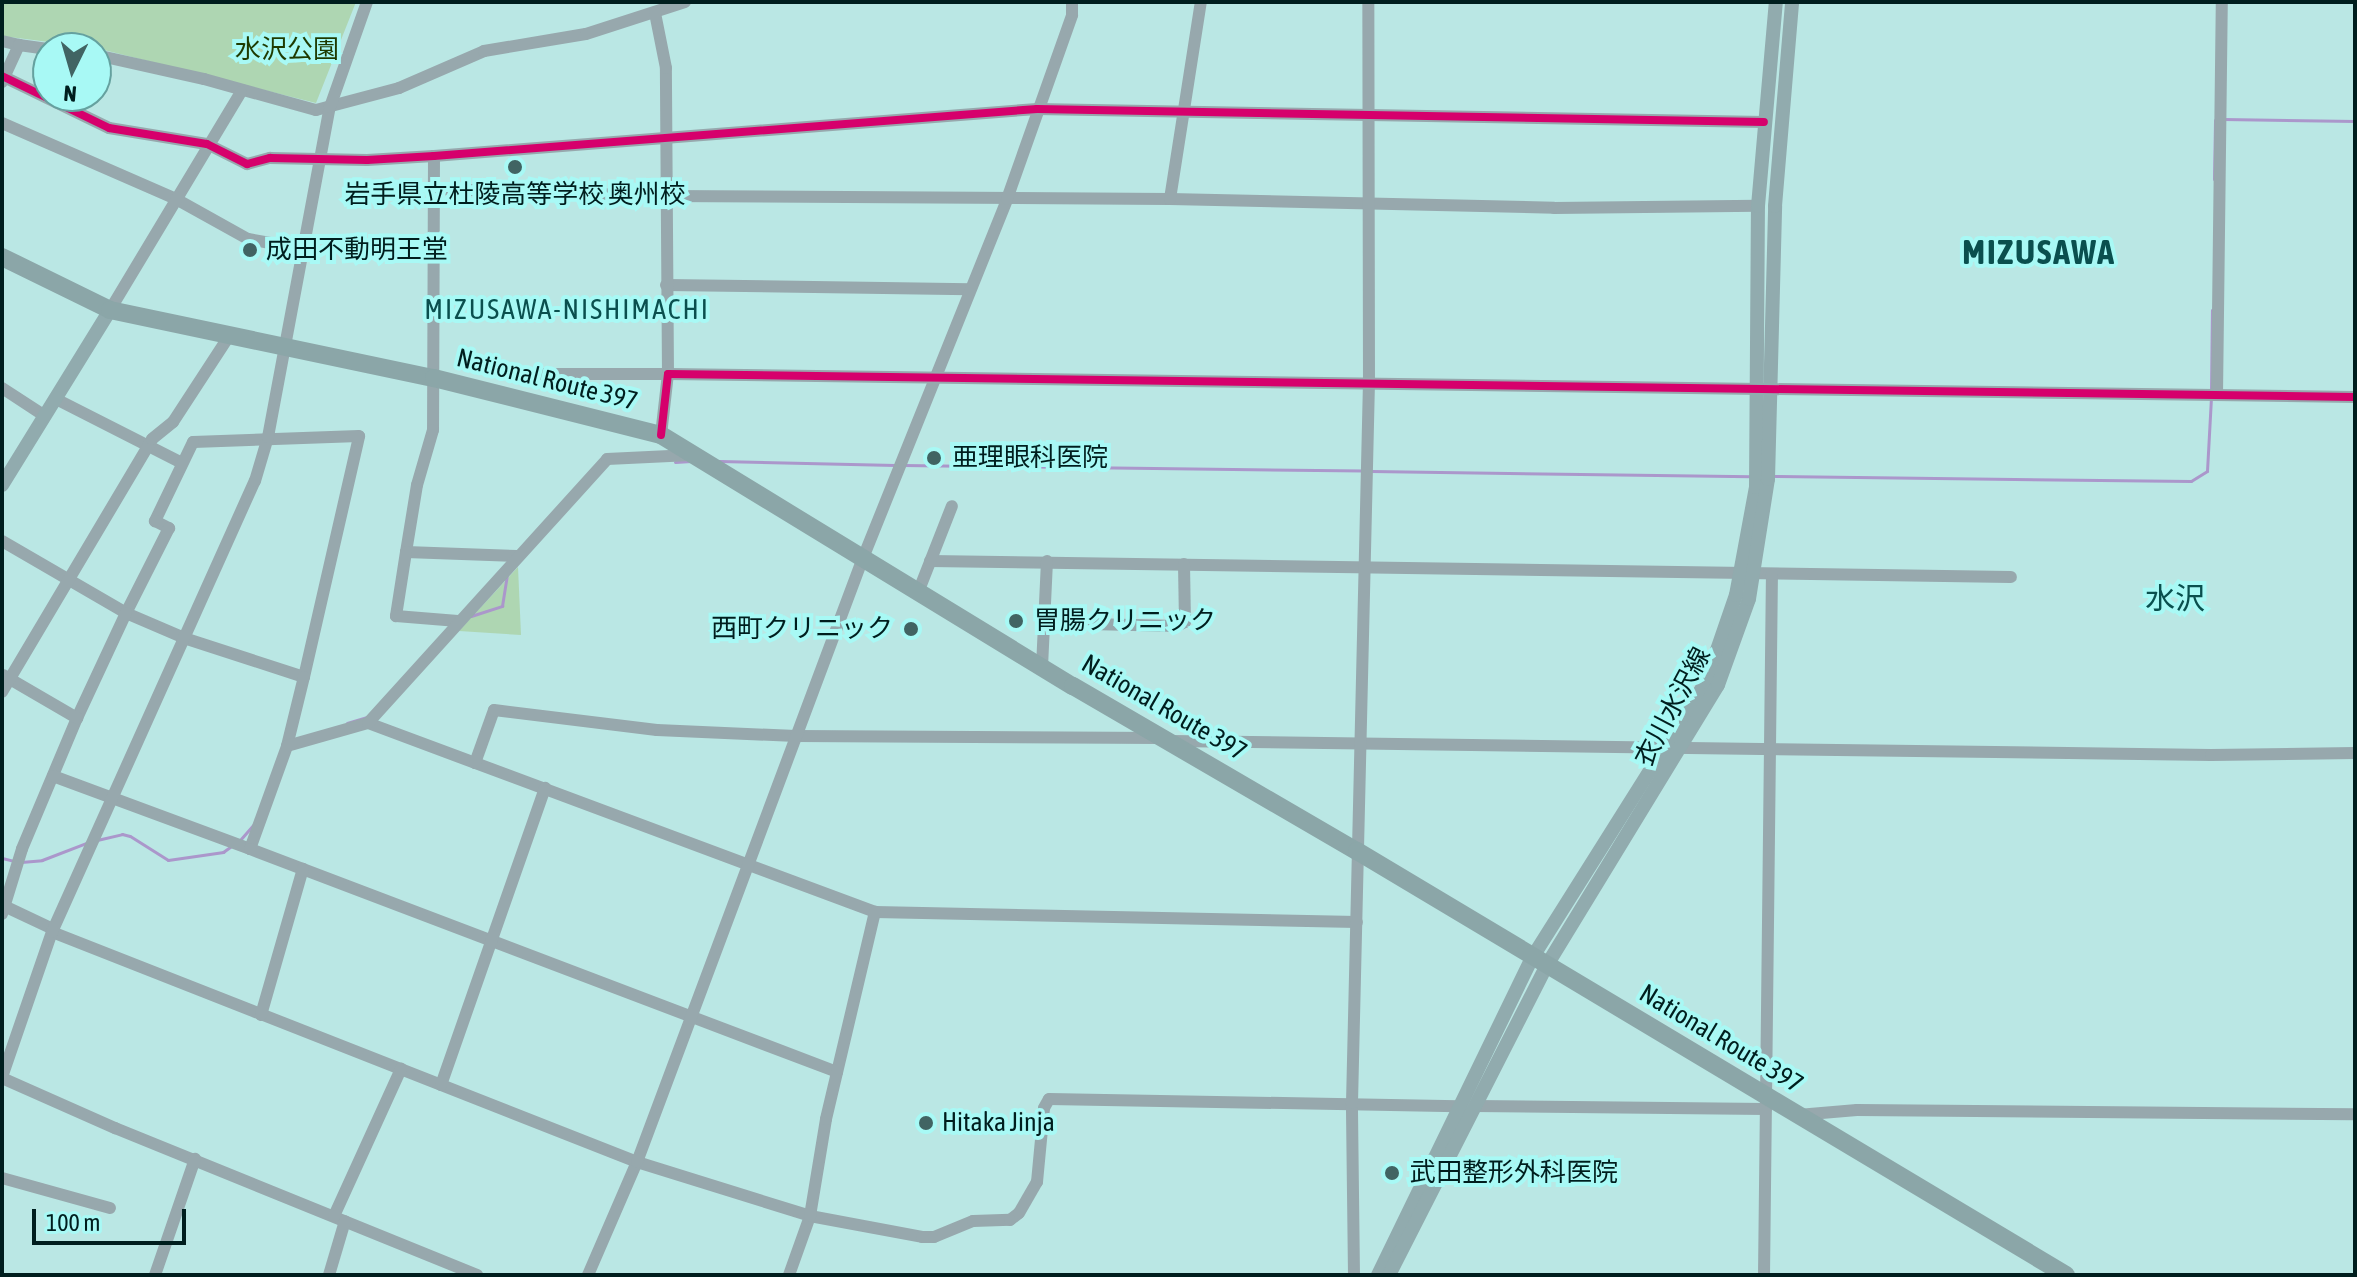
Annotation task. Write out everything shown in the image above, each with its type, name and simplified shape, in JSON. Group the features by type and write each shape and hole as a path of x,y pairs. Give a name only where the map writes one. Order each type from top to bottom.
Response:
{"highway":[{"name":"National Route 397","path":"2,257 110,310 434,378 661,435 1042,667 1357,851 1765,1102 1798,1115 2066,1275"}],"main road":[{"name":"衣川水沢線","path":"1378,1275 1458,1106 1540,962 1675,745 1718,685 1749,599 1746,573 1768,479 1758,206 1776,2"},
{"name":"衣川水沢線","path":"1763,390 1792,2"},
{"path":"2,485 110,310"},
{"name":"衣川水沢線","path":"1389,1275 1475,1106 1540,962"}],"street":[{"path":"367,2 330,107 268,437 255,481 187,639 53,931 2,1078 477,1275"},
{"path":"112,59 204,79 241,92 316,110 399,88 484,51 586,34 683,2"},
{"path":"588,1275 637,1162 689,1016 863,558 1007,199 1072,15 1072,2"},
{"path":"1170,199 1201,2"},
{"path":"1354,1275 1352,1103 1358,746 1369,384 1366,203 1368,2"},
{"path":"2217,395 2222,2"},
{"path":"655,13 666,68 664,196 668,374 661,435"},
{"path":"2,41 32,47"},
{"path":"19,45 3,78 109,128 207,144 247,164 270,158 320,160 434,156 1037,109 1182,114 1366,114 1764,122"},
{"path":"110,310 241,92"},
{"path":"2,123 176,199 248,239 304,249"},
{"path":"434,156 433,430 417,485 396,616 458,621"},
{"path":"436,189 664,196 1758,206"},
{"path":"666,285 970,289"},
{"path":"2,692 5,677 148,447 173,422 229,336"},
{"path":"535,374 2355,397"},
{"path":"2,388 45,416"},
{"path":"56,399 182,463"},
{"path":"250,849 287,746 359,436 193,442 155,521 169,528 77,718 22,849 3,908 261,1015 637,1162 810,1216 922,1237 934,1237 973,1221 1010,1220 1029,1201 1037,1182 1044,1108 1049,1099 1458,1106"},
{"path":"287,746 368,723 607,459 691,455"},
{"path":"919,590 952,506"},
{"path":"2,541 126,613 187,639 304,677"},
{"path":"406,552 517,556"},
{"path":"930,561 2011,577"},
{"path":"1042,667 1047,561"},
{"path":"1045,623 1177,626 1185,622 1184,564"},
{"path":"1764,1275 1772,574"},
{"path":"5,677 77,718"},
{"path":"475,763 494,710 657,730 796,736 1166,740 1358,746 1675,745 1771,750 2355,753"},
{"path":"368,723 875,912 1357,922"},
{"path":"53,776 837,1072"},
{"path":"441,1085 545,788"},
{"path":"261,1015 303,869"},
{"path":"789,1275 810,1216 837,1072 875,912"},
{"path":"329,1275 340,1219 401,1069"},
{"path":"1475,1106 1765,1102"},
{"path":"1798,1115 1857,1110 2355,1114"},
{"path":"155,1275 195,1159"},
{"path":"2,1178 110,1208"}],"green space":[{"name":"水沢公園","path":"2,2 356,2 316,103 112,52 112,32 32,32 32,40 2,36"},
{"path":"518,567 521,635 459,631"}],"waterway":[{"path":"2223,119 2355,121"},
{"path":"2214,179 2215,120"},
{"path":"2211,390 2212,310"},
{"path":"1775,476 2191,481 2207,471 2211,398"},
{"path":"675,462 691,461"},
{"path":"719,461 895,465"},
{"path":"903,465 1363,471"},
{"path":"1371,471 1751,476"},
{"path":"471,616 502,606 507,575"},
{"path":"347,723 367,717"},
{"path":"240,840 253,825"},
{"path":"97,840 122,834 130,836 168,860 223,852 230,847"},
{"path":"21,862 42,860 86,843"},
{"path":"2,858 14,861"}],"cycle path":[{"path":"2,76 109,128 207,144 247,164 270,158 367,160 434,156 1037,109 1764,122"},
{"path":"661,435 668,374 2355,397"}],"place":[{"name":"岩手県立杜陵高等学校 奥州校","path":"515,167"},
{"name":"成田不動明王堂","path":"250,250"},
{"name":"亜理眼科医院","path":"934,458"},
{"name":"胃腸クリニック","path":"1016,621"},
{"name":"西町クリニック","path":"911,629"},
{"name":"Hitaka Jinja","path":"926,1123"},
{"name":"武田整形外科医院","path":"1392,1173"}],"district":[{"name":"MIZUSAWA","path":"2039,252"},
{"name":"MIZUSAWA-NISHIMACHI","path":"567,309"},
{"name":"水沢","path":"2175,598"}]}
